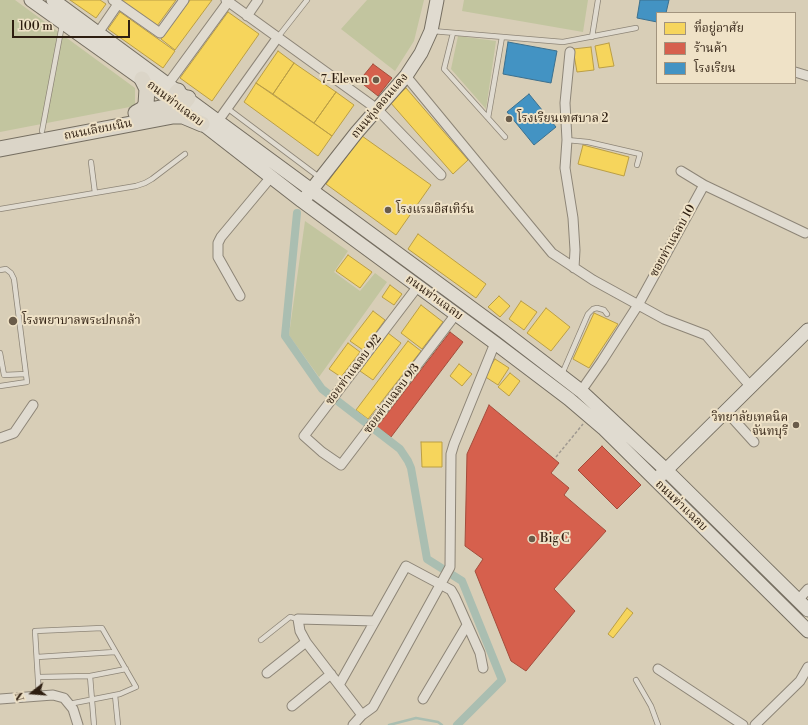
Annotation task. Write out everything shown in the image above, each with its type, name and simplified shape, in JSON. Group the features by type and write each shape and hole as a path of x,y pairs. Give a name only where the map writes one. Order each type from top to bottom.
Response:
{"main road":[{"name":"ถนนท่าแฉลบ","path":"31,0 98,33 177,99"},
{"name":"ถนนท่าแฉลบ","path":"53,0 66,18 142,79 218,120 503,331 581,391 666,470 808,610"},
{"name":"ถนนทุ่งดอนแดง","path":"302,201 406,76 421,53 432,31 437,0"},
{"path":"136,113 143,109 146,104 147,89 142,79"},
{"name":"ถนนเลียบเนิน","path":"0,139 165,107 177,99"},
{"name":"ถนนเลียบเนิน","path":"0,149 177,99"},
{"path":"177,99 183,116 202,124"},
{"name":"ถนนท่าแฉลบ","path":"202,124 302,201 495,342 569,399 589,416 656,481 808,631"},
{"path":"656,481 808,330"},
{"path":"495,342 503,331"}],"street":[{"path":"98,33 116,2 160,33 184,0"},
{"path":"247,16 258,0"},
{"path":"177,99 227,1 377,109 442,175"},
{"path":"218,120 278,38"},
{"path":"570,52 565,103 567,140 566,168 576,250 574,268"},
{"path":"796,72 808,76"},
{"path":"406,76 552,253 593,280 664,319 706,335 751,387"},
{"path":"681,171 704,185 805,232"},
{"path":"240,296 218,257 218,243 221,237 271,177"},
{"name":"ซอยท่าแฉลบ 10","path":"581,391 638,305 704,185"},
{"name":"ซอยท่าแฉลบ 9/2","path":"322,452 304,436 418,286"},
{"name":"ซอยท่าแฉลบ 9/3","path":"322,452 341,465 456,314"},
{"path":"353,725 362,715 373,707 450,567 451,454 495,342"},
{"path":"0,438 14,433 33,405"},
{"path":"726,411 754,442"},
{"path":"339,685 406,566 443,581 451,590 480,653 483,668"},
{"path":"798,600 808,589"},
{"path":"362,715 306,642 300,631 298,619 375,621"},
{"path":"423,698 467,625"},
{"path":"267,673 306,642"},
{"path":"755,725 800,681 808,667"},
{"path":"658,669 743,725"},
{"path":"292,706 331,674"},
{"path":"0,699 53,695 64,698 73,709 78,725"}],"lane":[{"path":"278,38 307,0"},
{"path":"592,37 598,0"},
{"path":"42,131 66,18"},
{"path":"432,31 563,42 636,28"},
{"path":"453,33 444,69 505,137"},
{"path":"488,118 502,37"},
{"path":"226,108 321,178"},
{"path":"567,140 588,142 640,154 637,165"},
{"path":"0,209 136,186 145,183 185,154"},
{"path":"91,162 95,193"},
{"path":"0,270 6,269 11,273 14,279 27,382 0,386"},
{"path":"561,376 588,314 593,309 597,308 604,310 607,314"},
{"path":"0,353 4,375 26,374"},
{"path":"261,640 290,617 298,619"},
{"path":"39,696 35,631 102,628 136,687 120,694 69,704"},
{"path":"37,657 115,652"},
{"path":"38,677 90,676 126,669"},
{"path":"90,676 94,725"},
{"path":"636,680 651,706 658,725"},
{"path":"115,695 118,725"}],"path":[{"path":"556,457 589,416"}],"green space":[{"path":"0,0 15,0 135,88 135,106 0,132"},
{"path":"367,0 424,0 414,41 395,71 341,29"},
{"path":"464,0 588,0 583,32 462,11"},
{"path":"458,36 496,41 486,109 451,69"},
{"path":"305,221 348,251 334,272 360,291 375,273 387,282 319,377 289,335"}],"building: ที่อยู่อาศัย":[{"path":"70,0 100,0 106,4 96,18"},
{"path":"120,0 176,0 157,26"},
{"path":"190,0 212,0 175,50 161,39"},
{"path":"120,12 175,51 163,68 108,29"},
{"path":"228,12 259,34 212,101 180,78"},
{"path":"609,43 614,66 599,68 595,46"},
{"path":"591,47 594,70 577,72 573,49"},
{"path":"278,51 294,63 273,94 256,83"},
{"path":"294,63 336,92 314,123 273,94"},
{"path":"256,83 332,136 318,156 244,102"},
{"path":"406,88 468,160 453,174 390,102"},
{"path":"336,92 354,105 332,136 314,123"},
{"name":"โรงแรมอีสเทิร์น","path":"362,136 431,185 396,235 326,184"},
{"path":"583,145 629,157 624,176 578,164"},
{"path":"418,234 486,284 476,298 408,249"},
{"path":"348,255 372,272 360,288 336,271"},
{"path":"390,285 402,294 394,305 382,297"},
{"path":"499,296 510,306 500,317 488,307"},
{"path":"521,301 537,312 524,330 509,319"},
{"path":"421,305 443,322 422,349 401,333"},
{"path":"546,308 570,327 551,351 527,333"},
{"path":"373,311 385,320 363,350 350,341"},
{"path":"594,313 618,324 589,368 573,359"},
{"path":"388,333 401,343 373,380 360,371"},
{"path":"408,341 421,351 368,419 356,410"},
{"path":"348,343 360,352 341,377 329,369"},
{"path":"495,359 509,368 498,385 484,376"},
{"path":"459,364 472,374 462,386 450,376"},
{"path":"510,373 520,381 509,396 498,387"},
{"path":"421,442 442,442 442,467 422,467"},
{"path":"627,608 633,613 613,638 608,634"}],"building: ร้านค้า":[{"name":"7-Eleven","path":"373,64 392,78 378,96 359,81"},
{"path":"450,332 463,342 391,437 377,427"},
{"name":"Big C","path":"489,405 559,463 551,473 569,488 564,495 606,531 554,589 575,611 526,671 511,661 475,571 483,559 465,546 467,454"},
{"path":"602,446 641,485 617,509 578,470"}],"building: โรงเรียน":[{"path":"640,0 669,0 666,12 656,12 656,22 637,18"},
{"path":"508,42 557,51 551,83 503,74"},
{"path":"529,94 556,127 534,145 507,112"}],"waterway":[{"path":"297,213 285,336 322,389 400,449 408,461 411,468 427,559 462,581 502,680 457,725"},
{"path":"389,725 416,718 438,722 442,725"}],"place":[{"name":"7-Eleven","path":"376,80"},
{"name":"โรงเรียนเทศบาล 2","path":"509,119"},
{"name":"โรงแรมอีสเทิร์น","path":"388,210"},
{"name":"โรงพยาบาลพระปกเกล้า","path":"13,321"},
{"name":"วิทยาลัยเทคนิค จันทบุรี","path":"796,425"},
{"name":"Big C","path":"532,539"}]}
